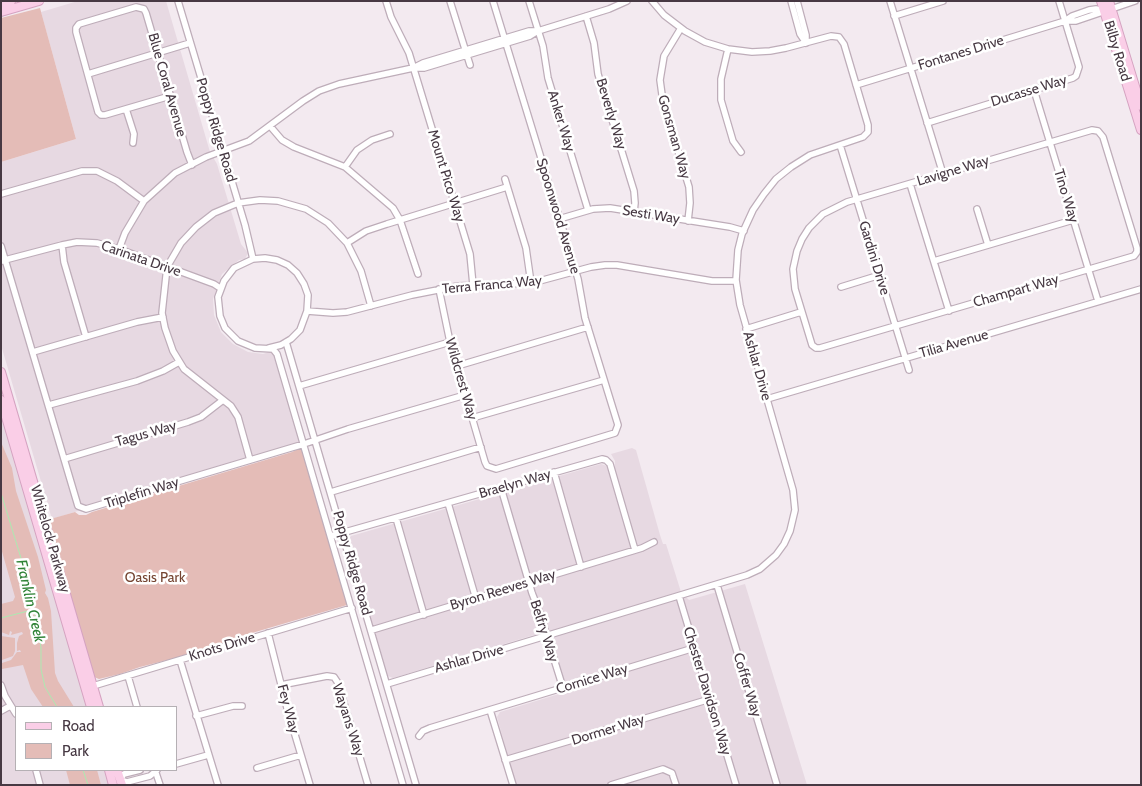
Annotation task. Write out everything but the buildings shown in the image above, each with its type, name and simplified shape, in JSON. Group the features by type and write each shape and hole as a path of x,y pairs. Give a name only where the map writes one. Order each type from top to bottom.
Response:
{"main road":[{"path":"1,4 11,1"},
{"path":"1,12 39,1"},
{"name":"Bilby Road","path":"1101,1 1108,7 1141,106"},
{"name":"Bilby Road","path":"1108,7 1141,130"},
{"name":"Whitelock Parkway","path":"1,372 99,706"},
{"name":"Whitelock Parkway","path":"1,400 91,706"},
{"path":"110,771 119,783"}],"street":[{"name":"Poppy Ridge Road","path":"178,1 253,259"},
{"name":"Mount Pico Way","path":"386,1 391,17 407,49 471,257 473,285"},
{"path":"450,1 470,65"},
{"name":"Spoonwood Avenue","path":"489,467 496,468 612,435 617,431 618,425 588,328 575,272 493,1"},
{"name":"Anker Way","path":"529,1 544,52 548,78 588,210"},
{"path":"119,248 125,232 144,201 175,173 222,151 249,141 308,97 325,88 413,68 423,63 532,35 538,31 609,10 627,1"},
{"name":"Ashlar Drive","path":"387,684 747,575 765,565 784,544 792,524 795,510 793,490 740,305 736,281 737,258 744,231 758,202 770,186 783,173 810,155 863,138 868,132 868,125 841,38 831,36 770,51 752,52 728,49 705,42 681,28 664,15 652,1"},
{"path":"791,1 800,34 806,43"},
{"path":"797,1 806,32 806,43"},
{"path":"890,1 942,174"},
{"path":"894,16 943,1"},
{"path":"1059,1 1065,21"},
{"name":"Fontanes Drive","path":"856,85 1065,21 1076,21 1108,7 1135,1"},
{"name":"Blue Coral Avenue","path":"88,74 76,32 79,24 141,7 146,13 192,165"},
{"name":"Beverly Way","path":"586,16 594,43 598,74 634,191 634,212"},
{"name":"Ducasse Way","path":"927,122 1072,78 1079,72 1079,67 1065,21"},
{"name":"Gonsman Way","path":"681,28 664,56 660,80 663,102 689,187 688,220"},
{"path":"170,96 101,115 98,112 88,74 190,43"},
{"path":"728,49 721,79 721,100 733,141 741,152"},
{"name":"Tino Way","path":"1034,90 1098,302"},
{"path":"126,109 134,134 133,143"},
{"path":"270,126 282,140 294,147 345,167 393,208 400,220 418,274"},
{"name":"Lavigne Way","path":"802,312 795,289 794,262 799,245 809,228 823,214 835,207 857,200 1092,130 1100,132 1137,248 1136,254"},
{"path":"345,167 357,150 372,140 390,134"},
{"name":"Gardini Drive","path":"840,145 909,370"},
{"path":"1,194 82,171 97,171 117,181 144,201"},
{"path":"505,179 527,253 531,284"},
{"path":"910,184 949,311"},
{"path":"347,243 366,231 507,187"},
{"path":"250,460 238,417 231,406 184,369 173,351 163,317 164,288 167,267 181,244 196,227 214,213 238,203 260,200 278,201 306,209 328,223 347,243 361,271 371,306"},
{"name":"Sesti Way","path":"559,219 588,210 610,208 730,227 744,231"},
{"path":"977,209 988,245"},
{"path":"934,261 1073,220"},
{"name":"Carinata Drive","path":"3,260 77,242 97,243 119,248 214,284 220,288"},
{"path":"62,245 64,262 86,337"},
{"name":"Triplefin Way","path":"1,246 3,260 33,352 78,506 86,510 465,395"},
{"name":"Champart Way","path":"802,312 811,343 816,348 896,327 1132,257 1136,254"},
{"path":"253,259 277,260 288,265 297,273 308,295 308,311 300,330 286,342 269,348 256,348 238,341 228,332 219,311 220,288 226,277 234,268 253,259"},
{"name":"Terra Franca Way","path":"308,311 340,313 439,289 473,285 531,284 599,266 611,265 712,281 736,281"},
{"path":"841,286 880,275"},
{"name":"Wildcrest Way","path":"439,289 450,342 485,462 489,467"},
{"name":"Tilia Avenue","path":"767,399 1141,289"},
{"path":"746,329 802,312"},
{"path":"33,352 137,322 163,317"},
{"path":"457,366 588,328"},
{"name":"Poppy Ridge Road","path":"286,342 416,785"},
{"path":"299,386 450,342"},
{"name":"Poppy Ridge Road","path":"269,348 273,349 277,354 403,785"},
{"path":"49,405 137,381 180,362"},
{"path":"472,418 604,380"},
{"name":"Tagus Way","path":"64,459 188,422 201,417 223,400"},
{"path":"331,492 481,448"},
{"name":"Braelyn Way","path":"331,536 600,459 608,461 610,464 635,550"},
{"path":"554,472 582,567"},
{"name":"Belfry Way","path":"501,488 562,688"},
{"path":"448,503 476,599"},
{"path":"396,518 424,614"},
{"name":"Byron Reeves Way","path":"372,630 582,567 654,542"},
{"name":"Coffer Way","path":"717,585 777,785"},
{"name":"Chester Davidson Way","path":"679,596 736,785"},
{"name":"Knots Drive","path":"93,686 352,608"},
{"name":"Fey Way","path":"268,633 300,756 310,785"},
{"name":"Cornice Way","path":"419,736 428,729 694,648"},
{"path":"180,660 218,785"},
{"path":"128,676 137,706"},
{"name":"Wayans Way","path":"281,685 326,676 334,677 338,683 368,785"},
{"path":"1,684 10,706 15,713"},
{"name":"Dormer Way","path":"506,760 710,699"},
{"path":"1,711 10,706"},
{"path":"196,716 233,706 242,706"},
{"path":"490,710 513,785"},
{"path":"178,763 208,755"},
{"path":"257,768 300,756"},
{"path":"611,785 663,769 672,773 676,785"},
{"path":"36,771 40,785"},
{"path":"119,783 124,774 136,771"},
{"path":"119,783 150,776 155,771"},
{"path":"156,771 160,785"}],"shaded area":[{"path":"78,1 166,1 210,152 217,164 241,244 248,253 245,259 239,260 222,274 213,299 214,315 221,332 233,344 248,352 273,353 300,441 296,444 52,519 1,345 1,162 76,139 41,12"},
{"path":"1,400 91,706 15,706 15,771 109,771 113,785 1,785"},
{"path":"632,448 636,450 660,535 663,544 666,544 681,592 689,600 745,584 807,785 516,785 497,717 500,712 572,690 568,683 564,681 548,629 393,678 388,676 348,541 351,536 601,464 615,469 615,461 611,454"}],"green space":[{"path":"40,8 76,139 1,162 1,18"},
{"path":"1,442 12,468 16,491 38,557 46,590 45,593 48,598 51,611 55,673 73,706 42,706 31,689 23,665 2,669 2,663 11,660 17,652 21,652 20,650 17,651 17,643 19,636 23,634 22,632 11,635 12,632 10,631 9,635 1,632 1,604 13,601 15,597 1,548"},
{"name":"Oasis Park","path":"298,449 304,451 347,605 252,633 187,655 99,679 94,677 47,520 75,512 79,515 86,515"},
{"path":"1,636 15,638 13,656 2,660"},
{"path":"66,771 97,771 101,785 70,785"}],"waterway":[{"name":"Franklin Creek","path":"1,493 28,581 41,647 41,669 45,687 56,706"},
{"path":"1,618 32,610"},
{"name":"Franklin Creek","path":"83,771 88,785"}]}
